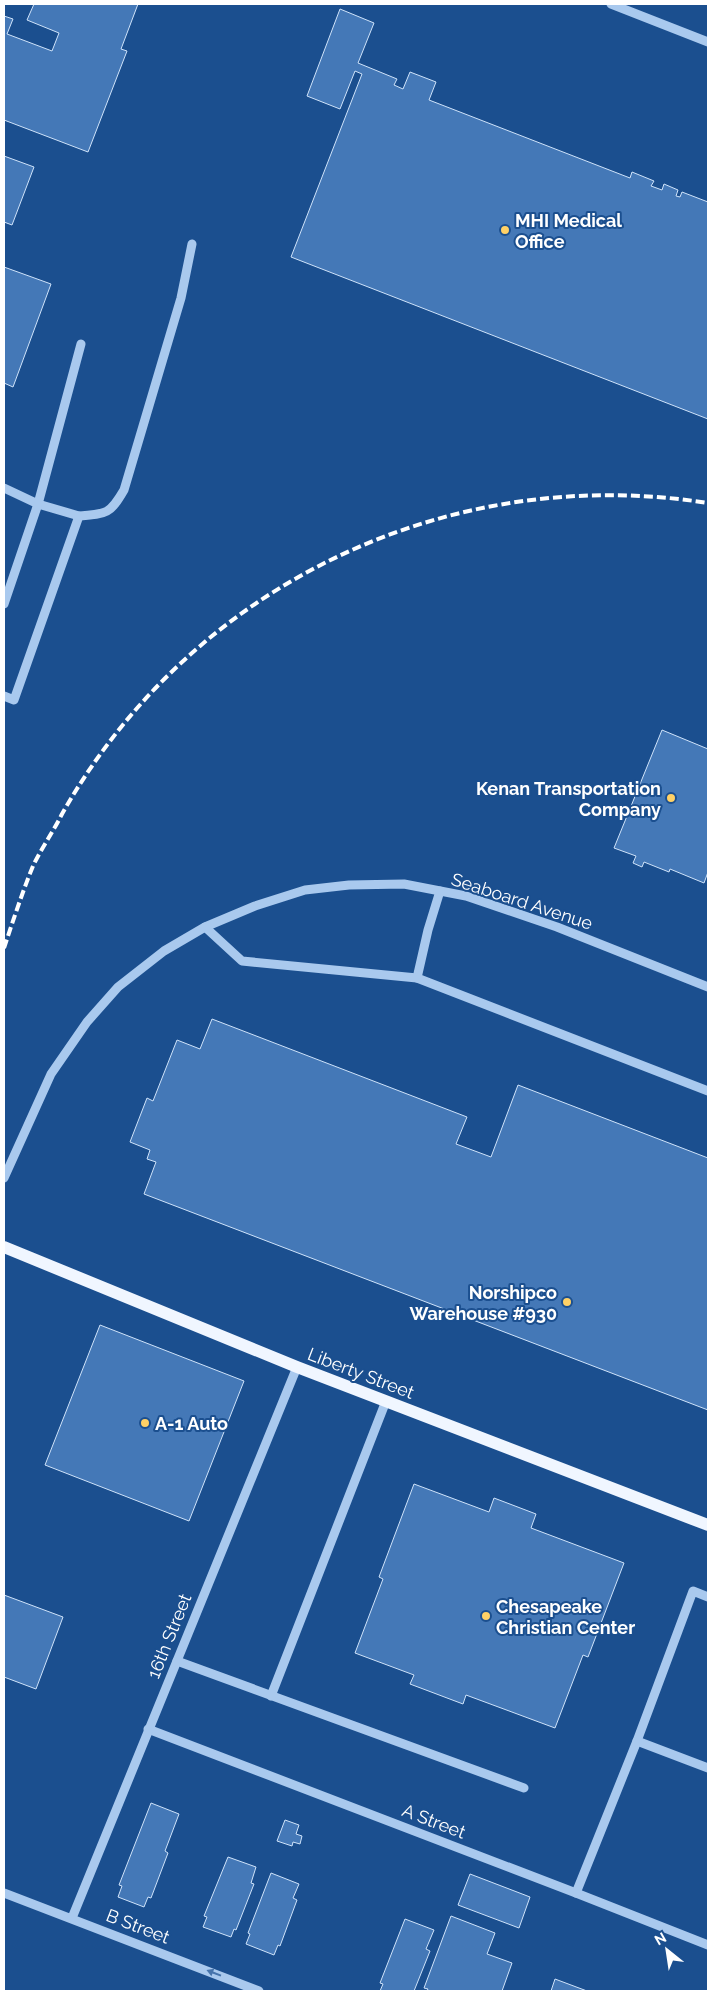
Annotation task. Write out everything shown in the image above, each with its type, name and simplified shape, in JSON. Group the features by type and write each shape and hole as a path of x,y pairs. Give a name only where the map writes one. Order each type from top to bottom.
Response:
{"main road":[{"name":"Liberty Street","path":"4,1247 297,1367 708,1525"}],"street":[{"path":"611,4 708,42"},
{"path":"4,488 38,504 79,516 101,515 114,508 124,490 181,298 192,244"},
{"path":"4,604 38,504 81,344"},
{"path":"4,696 14,700 79,516"},
{"name":"Seaboard Avenue","path":"4,1178 51,1074 87,1022 118,987 164,951 205,926 255,906 305,890 349,885 404,884 466,896 557,927 708,987"},
{"path":"417,978 428,930 440,891"},
{"path":"205,926 242,960 417,978 708,1092"},
{"name":"16th Street","path":"72,1918 297,1367"},
{"path":"271,1696 386,1400"},
{"path":"576,1893 694,1591 708,1597"},
{"path":"177,1661 524,1788"},
{"name":"A Street","path":"148,1730 708,1945"},
{"path":"637,1741 708,1768"},
{"name":"B Street","path":"4,1893 259,1991"}],"building":[{"path":"34,4 138,4 121,49 127,51 88,152 4,120 4,16 13,19 7,34 52,51 59,33 27,20"},
{"name":"MHI Medical Office","path":"340,9 374,23 358,63 397,79 394,85 403,89 410,72 436,82 429,100 630,178 632,172 654,181 651,186 662,190 664,184 678,190 676,196 680,197 682,192 708,202 708,419 291,257 362,74 355,71 340,109 307,96"},
{"path":"4,156 34,167 12,225 4,222"},
{"path":"4,267 51,284 13,387 4,383"},
{"name":"Kenan Transportation Company","path":"662,730 708,749 708,872 704,883 670,869 669,872 644,862 642,867 633,863 636,856 614,848"},
{"name":"Norshipco Warehouse #930","path":"212,1019 467,1117 456,1144 491,1157 518,1085 708,1158 708,1410 144,1194 156,1162 147,1159 150,1150 130,1142 147,1098 153,1101 177,1040 200,1049"},
{"name":"A-1 Auto","path":"100,1325 244,1381 189,1521 45,1465"},
{"name":"Chesapeake Christian Center","path":"414,1484 489,1512 494,1498 536,1514 531,1528 624,1563 588,1657 583,1655 555,1728 466,1695 463,1704 410,1684 414,1675 355,1653 383,1579 379,1577"},
{"path":"4,1595 63,1617 36,1689 4,1677"},
{"path":"151,1803 179,1814 165,1851 168,1853 151,1898 148,1897 144,1907 118,1897 122,1886 119,1885"},
{"path":"285,1820 299,1825 296,1834 302,1836 300,1844 293,1842 292,1846 277,1841"},
{"path":"228,1857 256,1867 251,1883 254,1884 236,1930 234,1929 231,1937 203,1927 207,1917 204,1916"},
{"path":"271,1873 299,1884 293,1898 297,1900 280,1946 278,1945 274,1955 246,1944 250,1934 248,1933"},
{"path":"470,1874 530,1897 519,1928 458,1905"},
{"path":"451,1916 495,1933 487,1954 512,1963 502,1991 427,1991 428,1989 424,1988"},
{"path":"405,1919 434,1930 426,1949 430,1951 414,1991 380,1991 383,1984 380,1983"},
{"path":"555,1979 587,1991 551,1991"}],"railway":[{"path":"4,948 36,860 62,814 116,733 181,663 255,604 336,557 424,523 516,502 611,495 708,503"}],"place":[{"name":"MHI Medical Office","path":"505,230"},
{"name":"Kenan Transportation Company","path":"671,798"},
{"name":"Norshipco Warehouse #930","path":"567,1302"},
{"name":"A-1 Auto","path":"145,1423"},
{"name":"Chesapeake Christian Center","path":"486,1616"}]}
